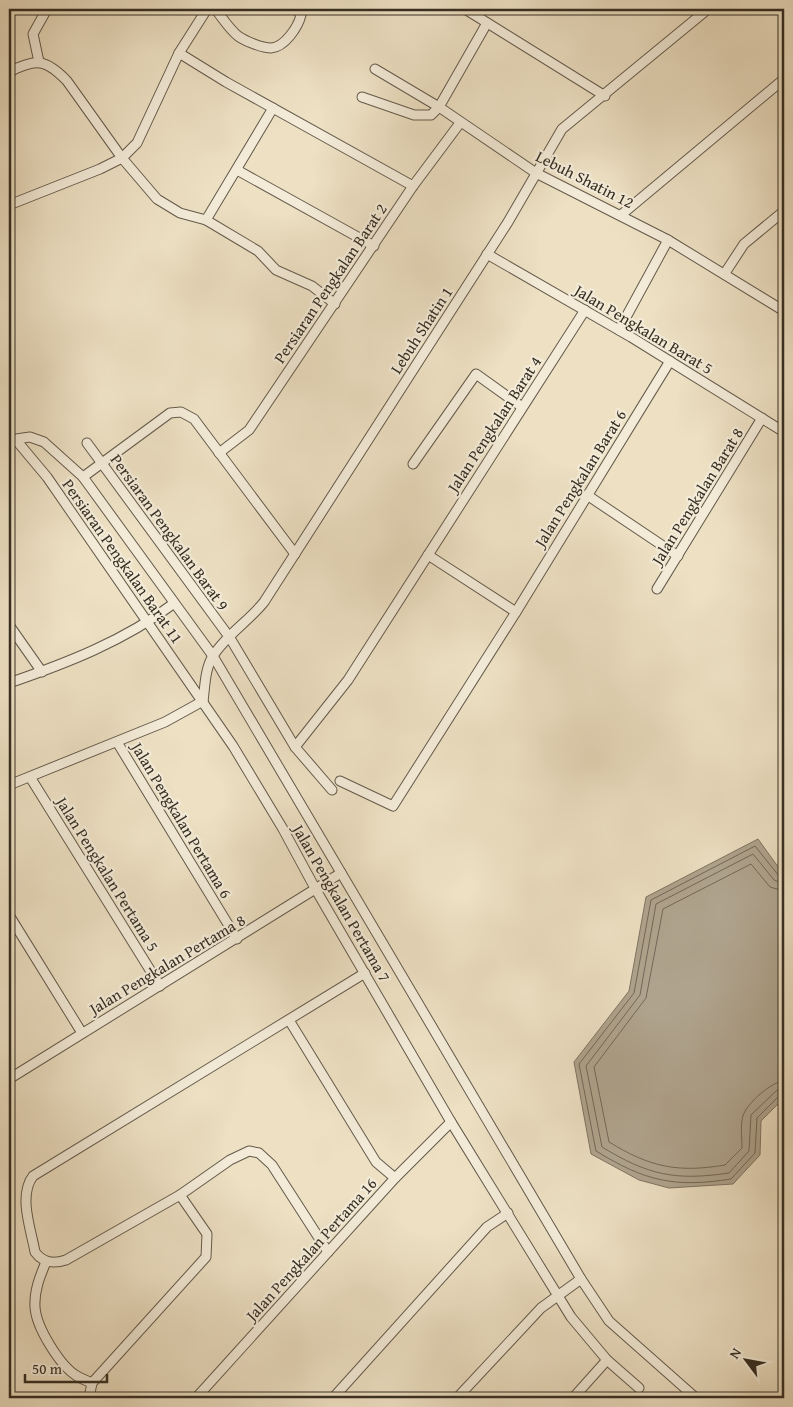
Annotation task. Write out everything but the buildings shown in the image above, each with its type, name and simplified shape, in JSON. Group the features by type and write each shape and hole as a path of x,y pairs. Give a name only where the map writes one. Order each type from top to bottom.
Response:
{"street":[{"path":"39,62 33,34 47,9"},
{"path":"9,205 122,158 137,143 180,53 207,9"},
{"path":"216,9 243,40 271,48 280,44 293,32 301,15 296,9"},
{"path":"465,9 605,96"},
{"name":"Lebuh Shatin 1","path":"203,701 205,679 213,656 252,618 295,554 508,222 562,129 605,96 708,9"},
{"path":"362,97 414,115 431,115 439,107 487,23"},
{"path":"180,53 226,82 413,186"},
{"path":"9,72 39,62 48,64 66,81 122,158 157,199 180,212 206,220 258,251 276,270 312,286 335,304"},
{"name":"Lebuh Shatin 12","path":"375,69 439,107 536,173 668,240 784,310"},
{"path":"621,215 784,79"},
{"path":"206,220 273,108"},
{"name":"Persiaran Pengkalan Barat 2","path":"219,453 250,430 413,186 460,123"},
{"path":"237,170 374,246"},
{"path":"725,273 744,244 784,211"},
{"path":"619,330 668,240"},
{"name":"Jalan Pengkalan Barat 5","path":"487,254 619,330 784,432"},
{"name":"Jalan Pengkalan Barat 4","path":"295,746 348,680 585,310"},
{"name":"Jalan Pengkalan Barat 6","path":"340,781 393,806 516,612 670,361"},
{"path":"413,464 476,374 522,407"},
{"path":"83,477 100,462 170,413 181,412 194,418 295,554"},
{"name":"Jalan Pengkalan Barat 8","path":"657,589 762,418"},
{"path":"12,440 30,437 44,442 83,477 173,604 213,656 581,1279 609,1321 696,1398"},
{"name":"Persiaran Pengkalan Barat 11","path":"12,440 46,477 203,701"},
{"name":"Persiaran Pengkalan Barat 9","path":"87,444 230,638 295,746 332,790"},
{"path":"587,495 678,556"},
{"path":"428,555 516,612"},
{"path":"9,684 99,649 148,623 173,604"},
{"path":"9,625 42,672"},
{"path":"9,785 185,713 203,701"},
{"name":"Jalan Pengkalan Pertama 7","path":"203,701 283,829 316,890 451,1122 571,1317 608,1360 639,1388"},
{"name":"Jalan Pengkalan Pertama 6","path":"117,742 237,939"},
{"name":"Jalan Pengkalan Pertama 5","path":"30,777 160,986"},
{"name":"Jalan Pengkalan Pertama 8","path":"9,1079 341,873"},
{"path":"9,915 82,1033"},
{"path":"328,1252 272,1165 259,1153 249,1151 230,1160 180,1195 66,1260 57,1263 46,1262 35,1252 25,1195 27,1184 33,1176 366,974"},
{"path":"289,1020 376,1162 395,1178"},
{"name":"Jalan Pengkalan Pertama 16","path":"196,1398 395,1178 451,1122"},
{"path":"89,1398 92,1383 206,1257 208,1249 207,1234 180,1195"},
{"path":"333,1398 487,1227 508,1213"},
{"path":"46,1262 37,1283 34,1308 44,1334 62,1363 77,1376 92,1383"},
{"path":"457,1398 541,1308 581,1279"},
{"path":"574,1398 608,1360"}],"water":[{"path":"758,839 784,875 784,1098 761,1121 760,1155 733,1184 669,1188 639,1180 591,1154 574,1062 629,991 646,897"}]}
